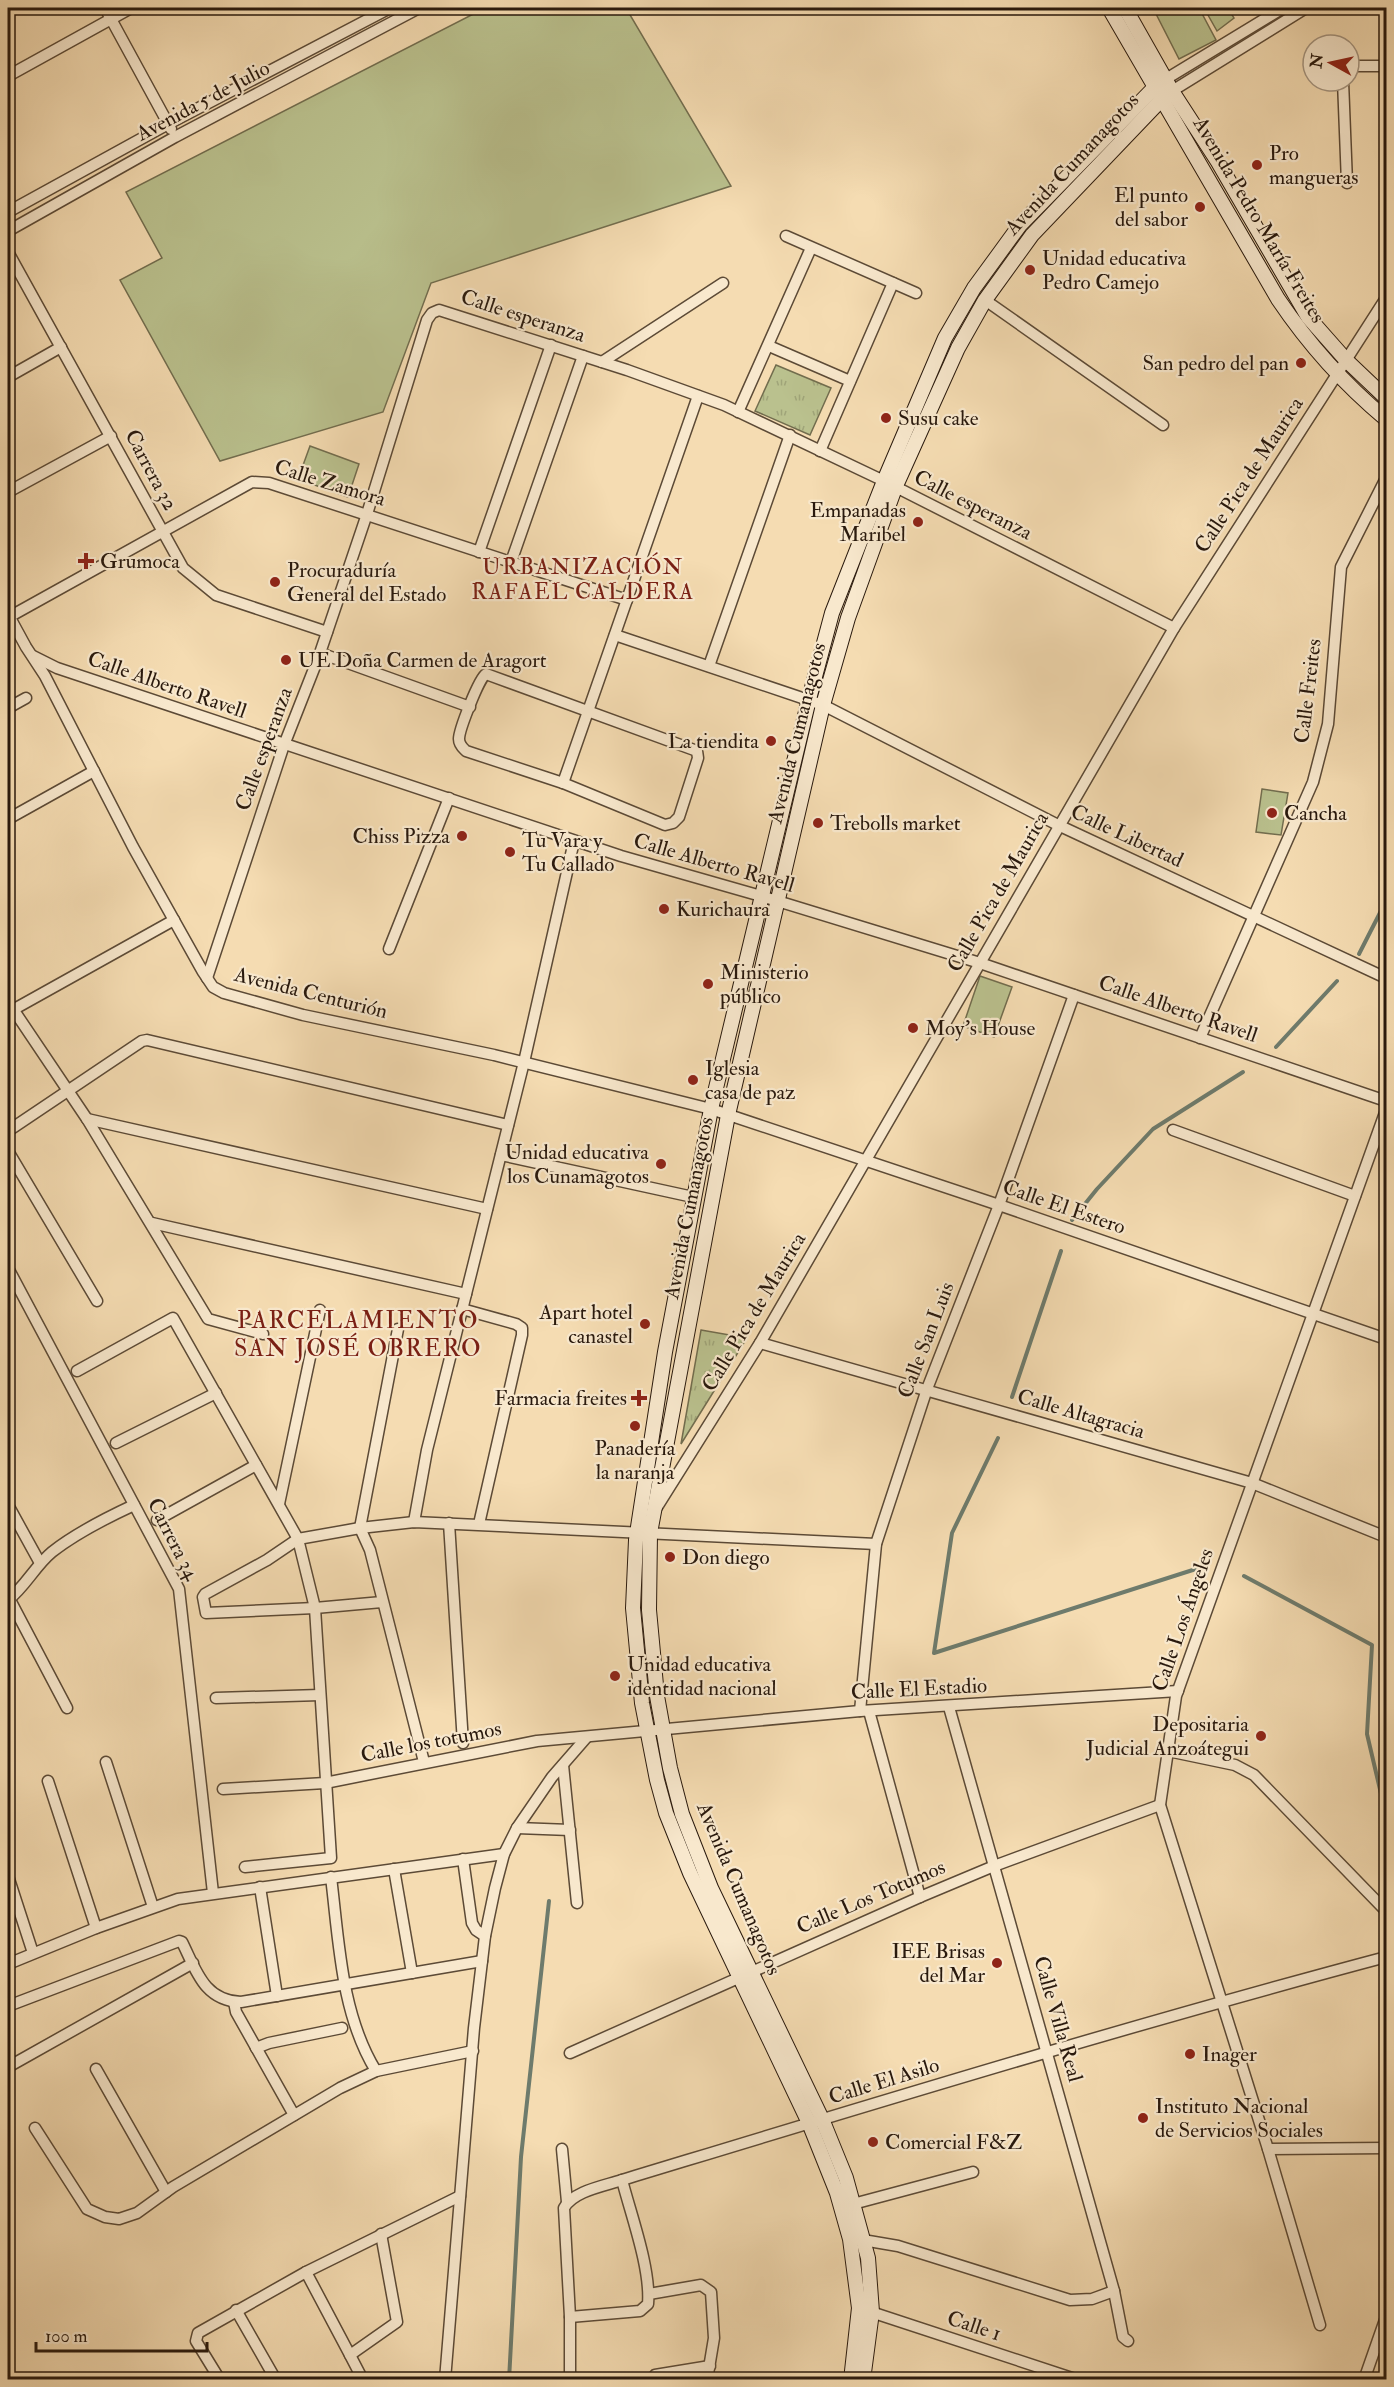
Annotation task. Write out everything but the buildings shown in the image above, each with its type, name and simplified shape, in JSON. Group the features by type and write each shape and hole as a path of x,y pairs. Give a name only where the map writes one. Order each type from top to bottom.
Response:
{"street":[{"path":"105,8 175,137"},
{"path":"8,76 131,8"},
{"name":"Avenida 5 de Julio","path":"8,212 168,124 390,8"},
{"name":"Avenida 5 de Julio","path":"8,231 175,137 419,8"},
{"path":"1109,8 1164,89"},
{"path":"1125,8 1164,89"},
{"name":"Avenida Cumanagotos","path":"745,1974 682,1814 670,1768 657,1696 644,1532 654,1512 728,1115 823,705 890,484 945,338 974,288 1020,225 1164,89 1283,8"},
{"name":"Avenida Cumanagotos","path":"856,2239 853,2204 846,2178 745,1974 690,1873 666,1813 647,1732 633,1608 665,1352 693,1197 711,1109 761,896 832,612 890,484 958,348 985,300 1032,235 1164,89 1306,8"},
{"path":"339,34 346,46"},
{"path":"1361,66 1386,66"},
{"name":"Avenida Pedro María Freites","path":"1164,89 1218,162 1308,316 1346,360 1386,398"},
{"name":"Avenida Pedro María Freites","path":"1164,89 1278,299 1301,334 1354,392 1386,419"},
{"path":"1343,93 1347,183"},
{"path":"786,236 916,293"},
{"path":"738,412 811,248"},
{"name":"Carrera 32","path":"8,252 183,568 216,595 327,632"},
{"path":"602,362 723,283"},
{"path":"820,451 893,283"},
{"name":"Calle Pica de Maurica","path":"654,1512 760,1343 1174,628 1386,298"},
{"path":"985,300 1163,425"},
{"name":"Calle esperanza","path":"207,978 284,745 320,653 367,514 427,320 439,310 602,362 738,412 890,484 1174,628"},
{"path":"479,552 551,345"},
{"path":"769,346 850,381"},
{"path":"8,377 61,347"},
{"path":"511,562 584,356"},
{"path":"563,783 698,396"},
{"path":"709,666 790,435"},
{"path":"8,492 111,436"},
{"name":"Calle Freites","path":"1200,1038 1314,782 1328,724 1341,567 1386,478"},
{"name":"Calle Zamora","path":"8,615 252,482 269,483 627,600"},
{"name":"Avenida Centurión","path":"8,615 33,655 174,920 213,987 255,1003 524,1062 728,1115"},
{"name":"Calle Libertad","path":"615,635 823,705 1058,825 1386,978"},
{"path":"320,653 470,707"},
{"name":"Calle Alberto Ravell","path":"33,655 57,668 574,841 981,963 1386,1101"},
{"path":"486,674 589,710 697,751 698,758 679,817 673,823 665,825 563,783 466,751 459,740 481,677 486,674"},
{"path":"8,708 26,698"},
{"path":"8,819 94,771"},
{"path":"389,949 449,798"},
{"path":"414,1522 427,1450 524,1062 574,841"},
{"path":"174,920 10,1011 69,1091 152,1223 208,1319 263,1334"},
{"name":"Calle San Luis","path":"920,1897 865,1711 876,1544 927,1389 999,1205 1074,994"},
{"path":"8,1131 142,1041 147,1040 508,1125"},
{"name":"Calle Los Ángeles","path":"1320,2325 1268,2149 1160,1805 1178,1691 1386,1110"},
{"name":"Calle El Estero","path":"728,1115 999,1205 1311,1315 1386,1339"},
{"path":"87,1119 487,1209"},
{"path":"1173,1130 1355,1196"},
{"path":"8,1151 97,1301"},
{"path":"501,1155 693,1197"},
{"path":"152,1223 466,1294"},
{"name":"Carrera 34","path":"8,1268 178,1589 213,1893"},
{"path":"462,1309 516,1324 522,1328 478,1524"},
{"path":"279,1504 320,1310"},
{"path":"77,1371 173,1318 298,1539 315,1608 331,1858 245,1867"},
{"path":"398,1329 360,1528 370,1550 424,1762"},
{"name":"Calle Altagracia","path":"760,1343 1252,1483 1386,1537"},
{"path":"116,1443 216,1393"},
{"path":"157,1520 256,1465"},
{"path":"8,1505 40,1563"},
{"path":"67,1708 8,1599 53,1551 134,1505"},
{"path":"382,1602 315,1608 205,1613 203,1595 267,1560 298,1539 360,1528 414,1522 876,1544"},
{"path":"449,1523 463,1743"},
{"name":"Calle El Estadio","path":"647,1732 865,1711 1178,1691"},
{"path":"216,1698 320,1695"},
{"name":"Calle Villa Real","path":"950,1707 1114,2291 1123,2337 1128,2341"},
{"name":"Calle los totumos","path":"223,1789 325,1783 537,1741 647,1732"},
{"path":"445,2379 485,1936 504,1854 517,1828 563,1765 586,1738"},
{"path":"1168,1751 1235,1765 1254,1775 1386,1911"},
{"path":"105,1762 153,1908"},
{"path":"563,1765 577,1903"},
{"path":"48,1781 96,1928"},
{"name":"Calle Los Totumos","path":"570,2053 920,1897 994,1866 1160,1805"},
{"path":"517,1828 570,1830"},
{"path":"8,1964 96,1928 178,1899 504,1854"},
{"path":"463,1859 472,1923 476,1930 485,1936"},
{"path":"394,1869 412,1973"},
{"path":"8,1876 33,1953"},
{"path":"331,1877 345,1984 353,2018 369,2060 376,2071"},
{"path":"260,1887 277,1996"},
{"path":"8,2006 175,1941 182,1942 205,1986 217,1998 234,2002 482,1961"},
{"name":"Calle El Asilo","path":"567,2202 574,2197 622,2180 816,2121 1222,2001 1386,1957"},
{"path":"8,2067 193,1963"},
{"path":"234,2002 236,2012 294,2115"},
{"path":"256,2048 269,2043 342,2028"},
{"path":"34,2128 87,2209 119,2219 137,2213 166,2192 340,2088 376,2071 473,2051"},
{"path":"96,2068 166,2192"},
{"name":"Avenida Cumanagotos","path":"816,2121 837,2193 856,2239 868,2258 863,2379"},
{"path":"1268,2149 1386,2148"},
{"path":"562,2149 567,2202 564,2208 570,2317 570,2379"},
{"path":"853,2204 974,2172"},
{"path":"570,2317 640,2311 648,2304 649,2294 639,2246 622,2180"},
{"path":"219,2379 196,2341 198,2333 306,2272 460,2196"},
{"path":"350,2355 397,2322 381,2234"},
{"path":"856,2239 898,2246 1070,2300 1092,2299 1114,2291"},
{"path":"306,2272 363,2379"},
{"path":"649,2294 700,2285 711,2292 714,2338 707,2379"},
{"path":"236,2310 276,2379"},
{"name":"Avenida Cumanagotos","path":"851,2379 865,2310"},
{"name":"Calle 1","path":"865,2310 1046,2375 1078,2379"},
{"path":"1365,2379 1386,2317"},
{"path":"655,2375 710,2366"}],"green space":[{"path":"485,8 626,8 731,186 431,283 383,412 220,461 120,280 162,258 126,192"},
{"path":"1153,8 1199,8 1216,40 1179,59"},
{"path":"1204,8 1228,8 1234,18 1217,31"},
{"path":"776,365 831,388 810,435 755,411"},
{"path":"310,446 359,464 348,497 298,479"},
{"name":"Cancha","path":"1262,789 1288,793 1281,835 1256,832"},
{"path":"980,976 1012,987 994,1037 963,1026"},
{"path":"701,1330 747,1338 681,1444"}],"waterway":[{"path":"1359,954 1386,901"},
{"path":"1276,1047 1337,981"},
{"path":"1072,1220 1097,1189 1153,1129 1243,1072"},
{"path":"1012,1397 1061,1251"},
{"path":"998,1438 952,1533 934,1653 1199,1568"},
{"path":"1244,1576 1372,1645 1367,1734 1386,1815"},
{"path":"509,2380 521,2157 549,1901"}],"place":[{"name":"Pro mangueras","path":"1257,165"},
{"name":"El punto del sabor","path":"1200,207"},
{"name":"Unidad educativa Pedro Camejo","path":"1030,270"},
{"name":"San pedro del pan","path":"1301,363"},
{"name":"Susu cake","path":"886,418"},
{"name":"Empanadas Maribel","path":"918,522"},
{"name":"Grumoca","path":"86,561"},
{"name":"Procuraduría General del Estado","path":"275,582"},
{"name":"UE Doña Carmen de Aragort","path":"286,660"},
{"name":"La tiendita","path":"771,741"},
{"name":"Cancha","path":"1272,813"},
{"name":"Trebolls market","path":"818,823"},
{"name":"Chiss Pizza","path":"462,836"},
{"name":"Tu Vara y Tu Callado","path":"510,852"},
{"name":"Kurichaura","path":"664,909"},
{"name":"Ministerio público","path":"708,984"},
{"name":"Moy's House","path":"913,1028"},
{"name":"Iglesia casa de paz","path":"693,1080"},
{"name":"Unidad educativa los Cunamagotos","path":"661,1164"},
{"name":"Apart hotel canastel","path":"645,1324"},
{"name":"Farmacia freites","path":"639,1398"},
{"name":"Panadería la naranja","path":"635,1426"},
{"name":"Don diego","path":"670,1557"},
{"name":"Unidad educativa identidad nacional","path":"615,1676"},
{"name":"Depositaria Judicial Anzoátegui","path":"1261,1736"},
{"name":"IEE Brisas del Mar","path":"997,1963"},
{"name":"Inager","path":"1190,2054"},
{"name":"Instituto Nacional de Servicios Sociales","path":"1143,2118"},
{"name":"Comercial F&Z","path":"873,2142"}],"district":[{"name":"URBANIZACIÓN RAFAEL CALDERA","path":"583,580"},
{"name":"PARCELAMIENTO SAN JOSÉ OBRERO","path":"358,1334"}]}
